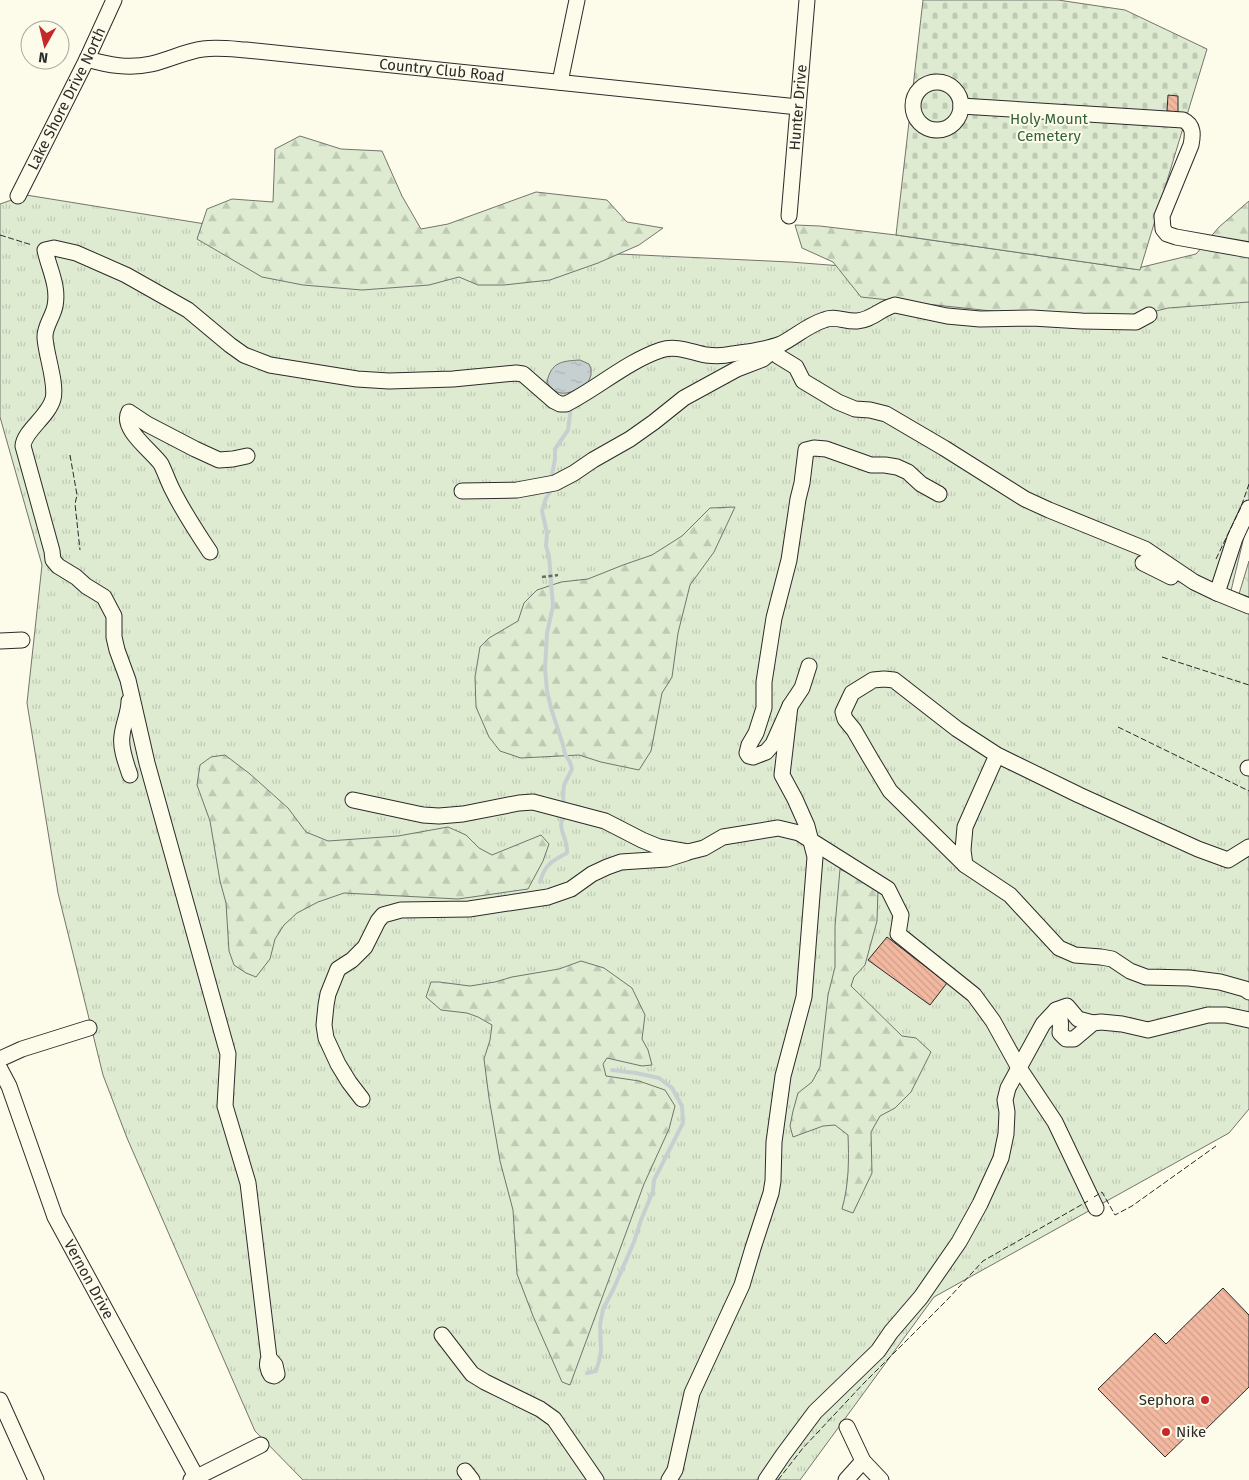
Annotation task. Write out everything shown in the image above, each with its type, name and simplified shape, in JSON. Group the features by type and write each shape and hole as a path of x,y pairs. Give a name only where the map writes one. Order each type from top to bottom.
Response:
{"street":[{"name":"Lake Shore Drive North","path":"18,196 114,0"},
{"path":"560,82 577,0"},
{"name":"Hunter Drive","path":"789,216 807,0"},
{"name":"Country Club Road","path":"87,58 105,64 138,66 204,49 246,50 798,107"},
{"path":"961,106 1172,119 1188,122 1192,127 1191,145 1162,216 1163,229 1167,234 1176,237 1249,250"},
{"path":"269,1358 248,1182 225,1106 228,1054 147,763 128,680 114,637 114,616 104,597 58,566 53,560 31,470 23,446 26,436 45,415 54,396 45,336 55,308 56,297 55,285 45,250 54,248 76,253 126,275 188,310 230,346 244,355 270,365 358,379 388,381 453,379 516,373 522,374 554,401 566,404 623,368 650,354 667,348 676,348 708,355 730,355 781,344 826,319 838,318 857,321 868,318 889,306 895,305 948,316 980,319 1032,318 1136,322 1149,315"},
{"path":"462,491 517,490 551,484 574,473 630,439 684,398 737,369 763,359 772,347"},
{"path":"772,347 778,356 796,367 803,381 838,402 855,409 886,414 1025,499 1145,549 1194,582 1249,606"},
{"path":"210,552 184,512 161,464 132,431 126,417 129,412 147,424 219,460 247,456"},
{"path":"809,666 802,688 790,706 773,744 766,752 753,757 748,756 749,745 764,708 764,682 774,618 789,560 806,450 814,448 826,450 872,465 897,467 908,472 921,484 939,494"},
{"path":"1217,593 1235,538 1249,508"},
{"path":"1143,563 1202,590 1217,593"},
{"path":"0,641 22,640"},
{"path":"1249,847 1228,860 1198,849 1079,796 997,756 957,729 894,680 873,680 864,685 852,693 843,712 845,720 854,730 890,791 965,865 1010,895 1059,948 1074,955 1101,956 1112,959 1130,971 1146,976 1220,982 1245,989 1249,992"},
{"path":"130,690 129,710 121,746 130,775"},
{"path":"669,1480 675,1470 692,1393 742,1285 771,1193 774,1142 783,1076 804,998 815,857 803,816 782,775 790,706"},
{"path":"965,865 963,850 964,827 997,756"},
{"path":"353,800 423,815 439,816 471,813 533,802 605,821 659,847 688,852"},
{"path":"362,1099 338,1064 326,1038 324,1025 326,1005 328,994 338,969 352,960 365,946 378,921 383,916 401,910 469,909 548,897 571,889 592,874 620,862 667,859 704,848 723,837 778,828 798,833 888,889 901,915 898,934 974,995 993,1021 1019,1068 1055,1122 1096,1208"},
{"path":"766,1480 782,1455 815,1412 878,1352 890,1332 920,1297 959,1242 980,1204 1001,1158 1006,1134 1007,1112 1005,1100 1008,1088 1043,1024 1056,1010 1067,1006 1078,1019 1122,1024 1148,1030 1208,1015 1226,1015 1249,1020"},
{"path":"1056,1010 1061,1024 1060,1033 1066,1039 1074,1039 1093,1022"},
{"path":"0,1058 22,1049 89,1028"},
{"name":"Vernon Drive","path":"0,1069 9,1086 55,1217 195,1479"},
{"path":"442,1335 472,1374 540,1409 554,1419 596,1480"},
{"path":"0,1400 36,1480"},
{"path":"847,1427 863,1461 881,1480"},
{"path":"195,1479 261,1444"},
{"path":"846,1480 863,1461"}],"path":[{"path":"542,577 558,575"}],"green space":[{"name":"Holy Mount Cemetery","path":"923,0 1058,0 1125,10 1207,49 1140,270 896,235"},
{"path":"300,136 341,149 382,151 402,196 421,229 448,224 536,192 607,200 627,222 663,228 639,245 598,263 550,280 504,285 478,285 459,277 429,285 362,290 303,285 262,277 197,239 207,209 232,199 273,202 275,149"},
{"path":"26,195 298,239 790,262 1180,292 1249,302 1249,516 1230,595 1249,602 1249,1109 1229,1133 934,1297 800,1480 303,1480 255,1431 127,1138 103,1075 58,893 27,703 42,565 0,417 0,204"},
{"path":"1249,201 1249,302 1168,308 1136,316 1057,318 861,297 833,262 802,248 795,225 896,235 1134,269 1196,254 1219,227"},
{"path":"735,507 714,552 690,585 678,633 672,677 662,693 651,751 639,770 579,755 521,758 500,751 489,737 476,707 475,677 480,647 489,638 518,621 524,603 537,590 561,582 588,579 652,555 682,536 710,508"},
{"path":"1249,561 1249,597 1239,594"},
{"path":"225,755 250,774 288,808 306,832 328,841 398,836 448,827 466,835 479,848 492,855 541,835 549,844 543,861 528,889 458,899 344,893 318,902 297,913 284,925 275,939 270,959 256,977 234,965 229,951 226,903 220,881 210,821 197,785 200,765 211,757"},
{"path":"840,869 878,889 877,921 865,965 854,977 851,986 902,1036 916,1038 931,1052 911,1092 895,1108 880,1116 871,1132 872,1173 853,1213 842,1209 848,1172 848,1135 835,1125 823,1126 793,1137 790,1126 798,1093 812,1082 820,1067 828,995 835,967 835,926"},
{"path":"581,961 604,968 632,988 645,1015 642,1039 648,1050 652,1065 642,1066 607,1058 603,1064 606,1076 639,1081 665,1090 675,1106 669,1129 644,1184 570,1385 562,1382 517,1274 513,1210 500,1161 484,1059 492,1025 467,1013 441,1010 426,997 431,982 470,986 559,969"}],"water":[{"path":"580,360 589,364 591,369 588,383 572,392 566,393 561,393 551,388 547,382 554,367 563,362"}],"building":[{"path":"1168,95 1178,96 1178,112 1167,111"},
{"path":"887,937 947,983 930,1005 868,960"},
{"path":"1223,1288 1249,1315 1249,1387 1202,1433 1196,1427 1165,1457 1098,1389 1155,1333 1166,1344"}],"waterway":[{"path":"551,480 555,449 568,430 571,407"},
{"path":"552,489 546,498 542,511 547,533 546,546 549,556 553,606 547,633 545,668 551,708 565,754 572,769 564,785 564,807"},
{"path":"540,882 544,871 550,864 567,853 561,825 563,814"},
{"path":"587,1373 596,1371 599,1361 601,1351 600,1325 603,1309 634,1242 653,1191 654,1180 683,1123 682,1106 672,1088 659,1078 612,1070"}],"fence":[{"path":"0,235 32,245"},
{"path":"70,455 77,495 75,504 80,550"},
{"path":"1216,559 1241,507 1249,484"},
{"path":"1162,657 1249,685"},
{"path":"1118,727 1249,791"},
{"path":"1094,1197 1102,1192 1115,1215 1132,1206 1216,1146"},
{"path":"778,1480 803,1448 983,1261 1088,1201"}],"place":[{"name":"Sephora","path":"1205,1400"},
{"name":"Nike","path":"1166,1432"}]}
